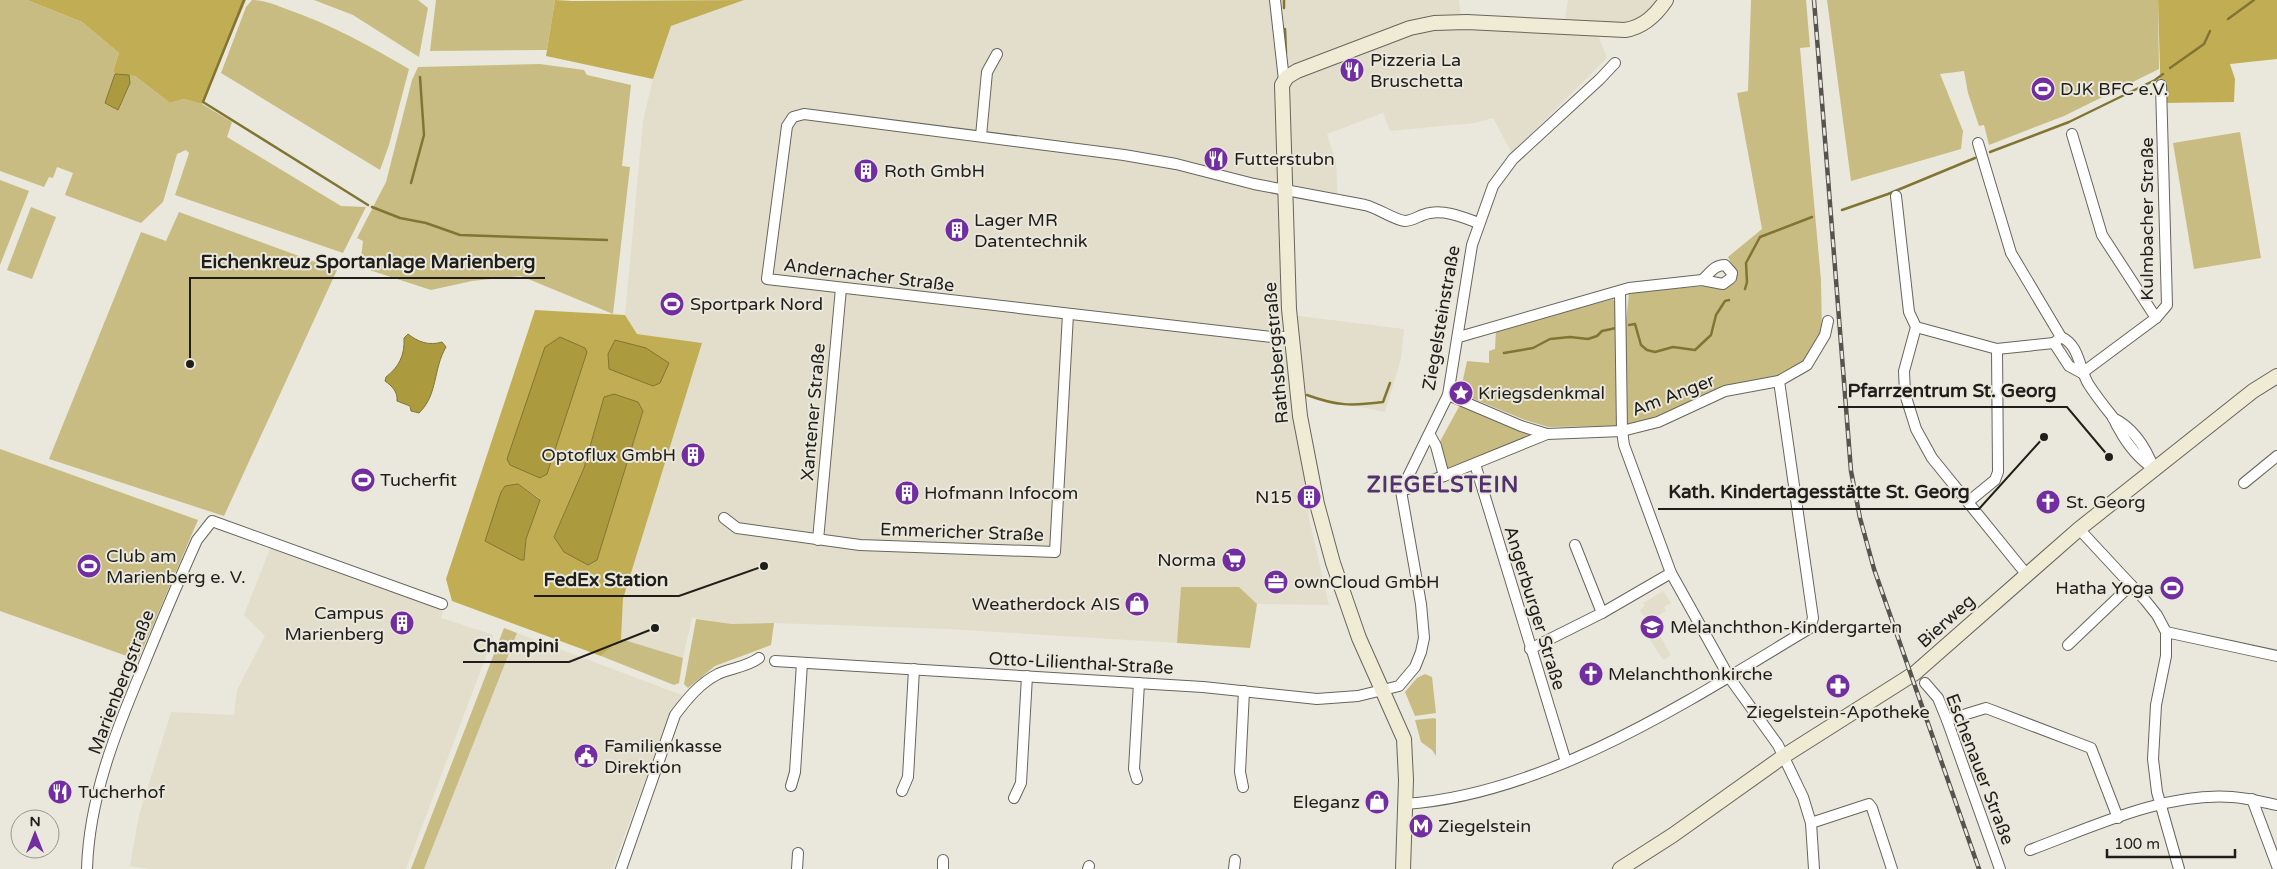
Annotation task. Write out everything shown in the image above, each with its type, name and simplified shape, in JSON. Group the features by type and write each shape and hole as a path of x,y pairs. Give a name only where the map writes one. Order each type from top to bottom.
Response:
{"street":[{"name":"Rathsbergstraße","path":"1275,0 1284,80 1281,95 1291,337 1304,443 1324,533 1348,608 1365,651 1384,691"},
{"path":"1284,80 1304,68 1410,28 1434,23 1467,22 1619,31 1636,28 1652,18 1666,0"},
{"path":"981,136 987,72 997,54"},
{"name":"Ziegelsteinstraße","path":"1401,491 1448,395 1459,337 1468,266 1479,223 1493,186 1507,165 1615,63"},
{"name":"Kulmbacher Straße","path":"2082,373 2156,318 2167,305 2162,85"},
{"name":"Andernacher Straße","path":"1291,337 1272,337 767,279 787,126 793,117 804,114 1151,159 1254,184 1365,204 1406,221 1421,215 1442,212 1479,223"},
{"path":"2072,134 2102,235 2156,318"},
{"path":"1978,143 2011,253 2069,366 2082,373 2140,459 2154,469"},
{"path":"1896,196 1909,312 1916,327 1904,371 1905,394 1916,429 1932,458 2027,575"},
{"path":"1459,337 1620,290 1702,280"},
{"name":"Xantener Straße","path":"818,540 841,288"},
{"path":"1620,290 1622,431 1624,444 1671,573 1729,677 1772,736 1784,756 1803,798 1811,823 1814,869"},
{"name":"Emmericher Straße","path":"724,518 737,528 860,545 1055,552 1068,314"},
{"name":"Am Anger","path":"1401,491 1475,464 1547,434 1622,431 1658,422 1725,392 1779,381 1807,365 1825,335 1828,320"},
{"path":"1916,327 1997,350 2057,340"},
{"path":"1968,502 1995,480 1998,472 1997,350"},
{"name":"Bierweg","path":"1621,869 1672,836 1784,756 1915,673 2079,528 2154,469 2276,379"},
{"path":"1405,804 1447,799 1493,789 1566,762 1670,711 1810,628 1812,618 1779,381"},
{"path":"1448,395 1521,426 1547,434"},
{"path":"1430,435 1436,446 1444,476"},
{"path":"2244,483 2277,456"},
{"name":"Angerburger Straße","path":"1475,464 1566,762"},
{"path":"1401,491 1421,604 1424,638 1422,652 1409,676 1399,686 1384,691 1404,739 1406,766 1403,869"},
{"name":"Marienbergstraße","path":"87,869 88,842 110,746 197,540 212,521 442,604"},
{"path":"2079,528 2157,615 2166,632 2166,656 2156,705 2153,759 2157,792 2179,869"},
{"path":"1575,545 1602,614"},
{"path":"1530,649 1602,614 1671,573"},
{"path":"2068,646 2130,585"},
{"path":"2166,632 2277,656"},
{"path":"621,869 675,715 689,697 705,682 718,674 759,658"},
{"name":"Otto-Lilienthal-Straße","path":"775,661 1139,683 1244,691 1317,700 1384,691"},
{"path":"791,786 795,772 802,663"},
{"path":"902,791 908,777 914,670"},
{"path":"1014,798 1021,783 1027,676"},
{"path":"1137,779 1134,769 1139,683"},
{"name":"Eschenauer Straße","path":"1925,683 1938,698 1947,720 2000,869"},
{"path":"1243,787 1240,772 1244,691"},
{"path":"1947,720 1986,708 2091,748 2118,818"},
{"path":"2030,850 2118,818 2161,805 2210,797 2252,799 2277,805"},
{"path":"2252,799 2277,866"},
{"path":"1811,823 1869,804 1892,869"},
{"path":"797,869 798,853"}],"shaded area":[{"path":"0,0 27,0 82,22 119,53 113,71 115,74 105,103 118,110 130,83 129,75 135,76 170,103 184,99 202,104 232,122 227,137 341,206 366,207 343,253 175,195 189,153 186,150 177,154 163,202 141,223 65,195 73,173 57,167 53,178 49,177 44,187 0,171"},
{"path":"27,0 246,0 202,104 184,99 170,103 135,76 115,74 113,71 119,53 82,22"},
{"path":"252,0 271,4 336,29 409,69 389,145 380,170 221,73 246,7"},
{"path":"314,0 418,0 428,8 419,57 353,15"},
{"path":"436,0 555,0 547,50 430,51"},
{"path":"555,0 744,0 671,26 653,79 546,56"},
{"path":"744,0 1459,0 1461,17 1564,24 1568,0 1661,0 1633,24 1595,27 1607,58 1512,153 1493,118 1475,123 1390,131 1383,113 1327,134 1336,162 1338,202 1286,196 1291,315 1404,329 1401,359 1385,412 1300,395 1309,518 1329,605 1257,604 1239,587 1181,588 1177,643 947,629 774,623 732,624 692,618 683,658 621,639 623,599 702,343 637,334 625,315 643,121 653,79 671,26"},
{"path":"1751,0 1806,0 1810,47 1800,48 1821,280 1822,335 1803,365 1779,377 1641,424 1628,426 1625,425 1625,331 1629,293 1704,286 1722,287 1736,282 1736,271 1728,257 1762,229 1737,93 1748,91"},
{"name":"DJK BFC e.V.","path":"1827,0 2158,0 2159,69 2064,116 1989,145 1984,125 1979,126 1968,93 1964,71 1940,74 1963,131 1961,149 1851,181"},
{"path":"2158,0 2277,0 2277,59 2230,64 2235,79 2234,102 2161,103"},
{"path":"540,64 584,70 587,75 631,85 622,166 630,167 613,314 521,276 472,281 431,290 360,267 363,241 357,238 386,182 412,80 418,67"},
{"path":"115,74 129,75 130,83 118,110 105,103"},
{"path":"2240,132 2261,258 2194,269 2173,143"},
{"path":"0,180 29,191 0,265"},
{"path":"31,207 56,217 32,279 7,270"},
{"path":"179,212 337,270 224,516 49,459 141,232 166,241"},
{"path":"1613,299 1616,303 1619,422 1616,426 1548,427 1525,420 1464,395 1462,384 1467,361 1489,363 1489,351 1495,349 1496,330"},
{"path":"535,310 625,315 637,334 702,343 623,599 621,639 601,656 452,601 446,579","holes":["604,397 638,402 643,411 597,559 554,537 584,468","518,484 540,499 526,539 524,560"]},
{"path":"408,334 424,342 433,344 442,342 446,347 429,398 419,413 411,411 410,406 397,401 397,395 394,390 385,381 386,377 400,360 404,338"},
{"path":"560,337 585,348 587,352 547,474 540,478 510,465 507,459 545,347"},
{"path":"615,340 646,348 669,363 660,383 653,386 609,369 608,354"},
{"path":"614,394 638,402 643,411 597,560 588,565 564,552 554,537 584,468 604,397"},
{"path":"1460,405 1534,435 1445,471 1438,445"},
{"name":"Club am Marienberg e. V.","path":"0,449 198,520 138,660 0,611"},
{"path":"518,484 540,500 526,539 524,560 485,541 501,492 505,486"},
{"path":"271,546 444,607 441,618 494,635 406,869 149,869 130,866 139,815 171,712 234,715 237,690 265,636 244,615"},
{"path":"1181,587 1239,587 1257,604 1250,648 1177,643"},
{"name":"Melanchthon-Kindergarten","path":"1663,591 1671,603 1664,607 1666,611 1651,620 1671,655 1663,660 1649,638 1654,634 1640,610 1645,606 1643,603"},
{"path":"696,619 732,624 774,623 771,645 715,666 688,688 684,684"},
{"path":"504,628 517,633 424,869 411,869"},
{"path":"517,633 682,695 663,732 612,869 424,869"},
{"path":"621,639 683,658 679,683 674,685 601,656"},
{"path":"1425,674 1432,677 1436,713 1415,716 1405,692 1417,678"},
{"path":"1436,719 1436,756 1432,750 1421,742 1415,720"}],"waterway":[{"path":"244,0 203,102 368,205"},
{"path":"1284,0 1284,8"},
{"path":"2228,19 2254,0"},
{"path":"1285,29 1286,53"},
{"path":"2170,68 2204,44 2210,31"},
{"path":"1990,152 2069,122 2155,80 2163,74"},
{"path":"411,183 424,135 420,77"},
{"path":"1842,210 1888,194 1975,158"},
{"path":"372,207 400,218 426,223 460,235 607,240"},
{"path":"1745,289 1747,282 1746,263 1760,237 1812,217"},
{"path":"1629,325 1635,324 1641,345 1647,350 1655,352 1673,347 1695,350 1711,335 1716,315 1725,301 1729,300"},
{"path":"1504,353 1533,348 1550,339 1570,337 1588,339 1597,336 1602,331 1616,328"},
{"path":"1307,395 1344,404 1383,402 1390,383"}],"railway":[{"path":"1814,0 1851,471 1860,518 1874,569 1979,869"}],"place":[{"name":"Pizzeria La Bruschetta","path":"1352,70"},
{"name":"DJK BFC e.V.","path":"2043,89"},
{"name":"Futterstubn","path":"1216,159"},
{"name":"Roth GmbH","path":"866,171"},
{"name":"Lager MR Datentechnik","path":"957,230"},
{"name":"Sportpark Nord","path":"672,304"},
{"name":"Eichenkreuz Sportanlage Marienberg","path":"190,364"},
{"name":"Kriegsdenkmal","path":"1461,393"},
{"name":"Kath. Kindertagesstätte St. Georg","path":"2044,437"},
{"name":"Optoflux GmbH","path":"693,455"},
{"name":"Pfarrzentrum St. Georg","path":"2109,457"},
{"name":"Tucherfit","path":"363,480"},
{"name":"Hofmann Infocom","path":"907,493"},
{"name":"N15","path":"1309,497"},
{"name":"St. Georg","path":"2048,502"},
{"name":"Norma","path":"1234,560"},
{"name":"Club am Marienberg e. V.","path":"89,566"},
{"name":"FedEx Station","path":"764,566"},
{"name":"ownCloud GmbH","path":"1276,582"},
{"name":"Hatha Yoga","path":"2172,588"},
{"name":"Weatherdock AIS","path":"1137,604"},
{"name":"Campus Marienberg","path":"402,623"},
{"name":"Melanchthon-Kindergarten","path":"1652,627"},
{"name":"Champini","path":"655,628"},
{"name":"Melanchthonkirche","path":"1591,674"},
{"name":"Ziegelstein-Apotheke","path":"1838,686"},
{"name":"Familienkasse Direktion","path":"586,756"},
{"name":"Tucherhof","path":"60,792"},
{"name":"Eleganz","path":"1377,802"},
{"name":"Ziegelstein","path":"1421,826"}],"district":[{"name":"ZIEGELSTEIN","path":"1443,485"}]}
